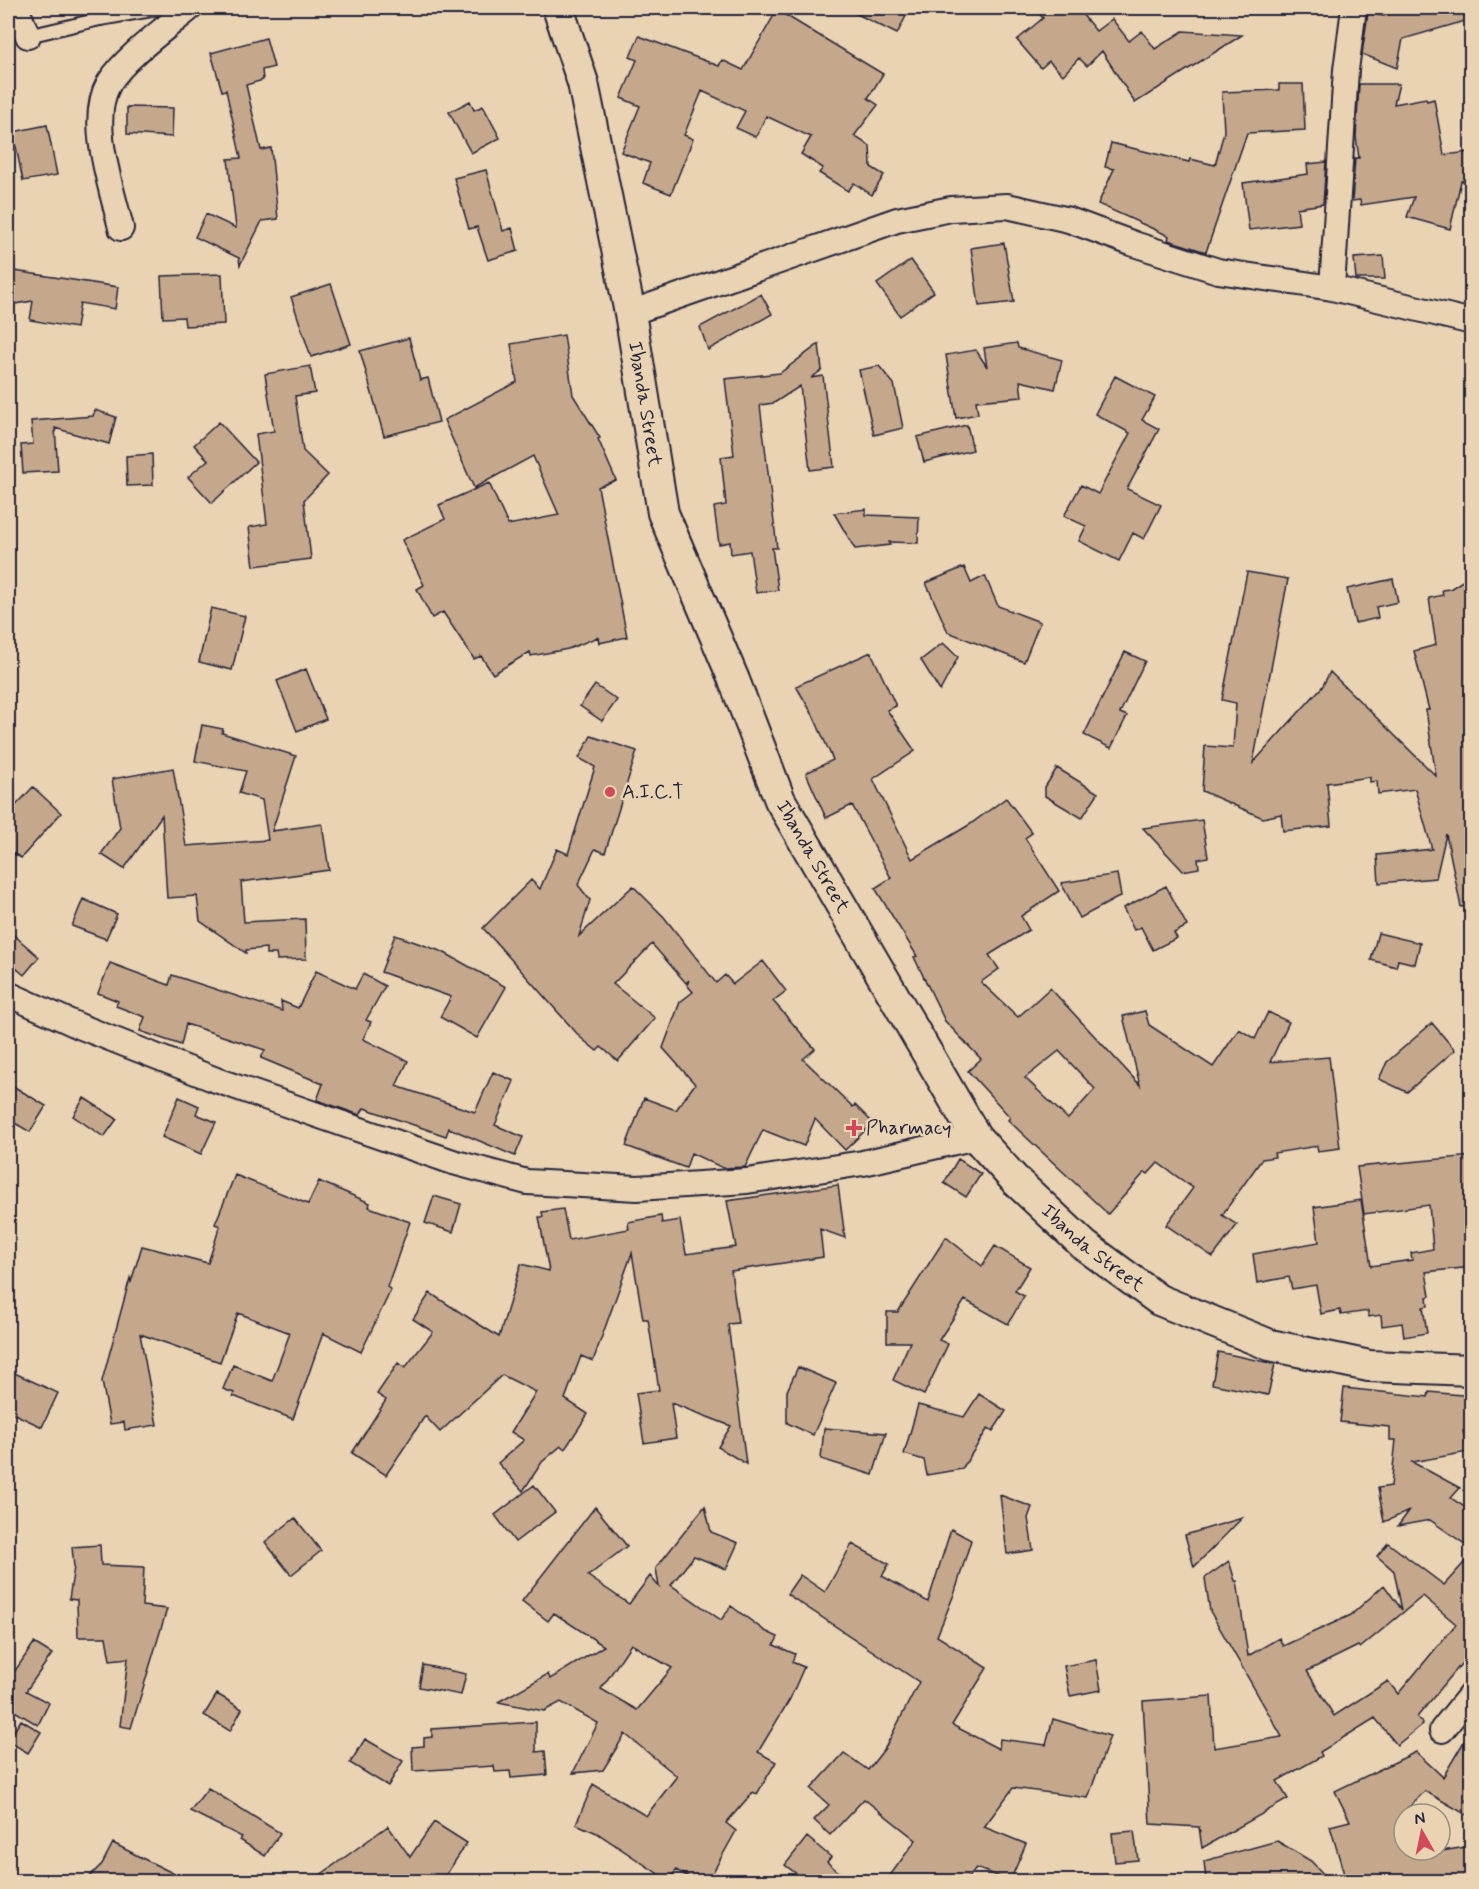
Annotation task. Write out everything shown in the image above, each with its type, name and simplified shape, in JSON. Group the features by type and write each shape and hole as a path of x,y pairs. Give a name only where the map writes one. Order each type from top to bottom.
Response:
{"street":[{"path":"16,8 28,36"},
{"path":"121,228 103,148 99,112 109,83 140,49 190,8"},
{"name":"Ibanda Street","path":"558,8 583,83 630,313 663,513 734,680 780,800 976,1137 1016,1182 1084,1245 1159,1300 1270,1345 1369,1366 1472,1370"},
{"path":"1332,288 1346,70 1354,8"},
{"path":"630,313 897,220 951,209 1007,206 1070,220 1218,271 1332,288 1472,322"},
{"path":"8,994 90,1031 216,1080 453,1162 527,1182 637,1188 747,1181 863,1163 976,1137"},
{"path":"1442,1730 1472,1693"}],"lane":[{"path":"28,36 100,19 163,8"}],"building":[{"path":"845,8 910,8 897,34"},
{"path":"1034,8 1077,8 1096,31 1112,19 1129,41 1142,31 1155,49 1183,31 1242,35 1135,103 1102,51 1087,66 1079,58 1063,75 1049,61 1041,68 1017,40 1043,18"},
{"path":"1383,8 1472,8 1472,19 1403,39 1397,68 1362,54 1368,13 1384,16"},
{"path":"777,10 883,74 868,98 878,105 854,136 870,146 871,167 884,175 872,195 854,183 848,191 819,173 823,168 801,154 811,137 766,116 756,137 736,128 745,111 702,91 684,135 693,139 671,194 643,183 650,163 621,152 640,106 621,98 637,60 630,57 639,36 719,66 722,60 743,70"},
{"path":"266,38 274,67 262,70 263,80 246,85 261,150 271,148 278,219 262,221 240,265 239,258 195,237 206,214 236,228 228,159 241,158 226,90 222,91 211,53"},
{"path":"1279,84 1303,84 1305,130 1247,133 1206,252 1168,240 1169,236 1098,204 1114,169 1105,167 1111,143 1189,162 1190,159 1215,165 1224,132 1222,92 1279,90"},
{"path":"1359,84 1399,84 1394,104 1426,98 1427,101 1434,99 1444,155 1470,152 1472,180 1461,181 1450,229 1407,217 1414,197 1361,205 1360,200 1352,201 1355,158 1359,158 1356,137"},
{"path":"470,101 474,110 483,106 500,138 471,153 449,112"},
{"path":"127,107 173,108 172,137 127,134"},
{"path":"47,125 57,175 23,181 13,132"},
{"path":"1326,162 1323,204 1297,208 1299,224 1249,230 1243,183 1308,174 1307,164"},
{"path":"486,170 503,231 512,228 518,251 488,260 477,227 469,229 454,178"},
{"path":"1004,243 1014,302 979,306 971,248"},
{"path":"1383,256 1385,279 1356,279 1354,258"},
{"path":"911,260 934,292 900,316 877,284"},
{"path":"8,270 118,287 115,309 80,303 76,328 30,320 33,301 8,305"},
{"path":"222,274 224,324 185,326 184,317 163,318 161,276"},
{"path":"331,284 351,344 311,357 291,297"},
{"path":"761,294 772,314 708,350 700,327"},
{"path":"564,335 573,395 600,438 598,439 616,480 598,487 627,637 599,643 598,637 568,649 531,656 530,652 493,674 481,656 474,659 443,612 432,618 417,589 424,585 402,540 445,519 439,505 489,483 508,525 559,515 533,456 474,488 444,420 517,382 511,344"},
{"path":"409,338 420,380 428,378 439,422 384,436 360,351"},
{"path":"1017,343 1018,348 1062,360 1055,389 1020,381 1022,397 976,401 978,414 956,418 946,355 976,350 987,367 984,348"},
{"path":"819,344 822,370 811,378 823,376 834,467 810,470 800,386 774,403 760,405 777,548 772,548 778,590 756,593 750,551 731,554 730,542 719,544 714,507 726,505 721,457 734,455 725,379 780,373"},
{"path":"310,366 315,393 295,396 303,451 328,475 304,500 311,559 254,566 249,527 267,524 256,434 274,431 265,374"},
{"path":"879,366 894,384 903,428 874,435 859,370"},
{"path":"1115,376 1155,397 1142,420 1159,429 1127,489 1161,505 1144,539 1133,533 1119,561 1079,541 1086,526 1064,516 1081,485 1098,494 1130,433 1095,414"},
{"path":"95,410 116,417 109,444 55,428 58,471 23,473 21,445 33,444 31,421 93,416"},
{"path":"219,422 256,462 212,503 188,477 208,460 194,445"},
{"path":"967,425 973,450 924,462 917,437"},
{"path":"152,454 153,485 127,486 126,456"},
{"path":"866,509 866,515 919,517 918,543 889,542 890,545 855,549 834,513"},
{"path":"964,567 971,583 985,576 998,606 1040,622 1024,662 948,632 926,583"},
{"path":"1247,572 1288,579 1253,763 1322,687 1330,672 1436,776 1426,710 1429,710 1414,651 1436,645 1429,598 1443,595 1442,590 1450,589 1472,575 1472,906 1461,907 1446,834 1436,878 1379,883 1377,855 1432,849 1415,789 1378,794 1377,781 1370,782 1370,777 1327,783 1331,826 1283,831 1281,814 1263,818 1202,791 1205,746 1233,748 1236,703 1222,700"},
{"path":"1393,579 1398,602 1376,607 1378,618 1355,623 1347,589"},
{"path":"211,608 245,616 232,670 199,662"},
{"path":"943,643 958,657 940,691 921,660"},
{"path":"871,652 896,706 887,710 915,751 873,779 912,859 969,825 1006,798 1032,833 1025,838 1059,891 1021,916 1029,930 989,955 999,969 981,982 1018,1017 1050,988 1140,1085 1123,1016 1145,1011 1149,1025 1213,1067 1239,1029 1255,1039 1268,1012 1289,1022 1270,1062 1329,1057 1340,1148 1318,1151 1317,1146 1274,1153 1275,1157 1262,1159 1222,1215 1237,1225 1213,1257 1166,1225 1193,1188 1158,1163 1148,1174 1145,1172 1108,1214 1008,1120 1010,1117 968,1071 981,1059 945,1021 914,957 917,956 875,888 891,878 852,805 826,818 806,773 833,760 813,715 796,686","holes":["1059,1051 1095,1089 1068,1119 1025,1078"]},
{"path":"1125,652 1145,661 1120,713 1127,716 1111,748 1084,735"},
{"path":"306,669 326,719 297,731 277,681"},
{"path":"595,685 617,700 602,721 580,706"},
{"path":"202,725 223,729 222,733 296,756 272,831 322,824 329,870 241,882 244,922 305,919 306,959 277,960 276,954 266,954 266,948 246,950 246,953 200,921 197,896 167,898 162,815 124,869 101,854 120,828 112,779 173,768 186,846 268,840 262,800 239,793 246,771 195,761"},
{"path":"591,736 637,751 605,853 595,849 578,885 590,900 579,936 633,886 664,917 716,983 725,975 733,984 763,961 786,991 773,1001 815,1049 803,1059 873,1123 845,1150 815,1119 804,1146 763,1130 745,1167 723,1168 691,1153 686,1168 626,1146 644,1098 676,1110 695,1084 663,1048 680,1002 693,992 687,985 689,980 686,983 652,944 613,984 655,1018 618,1061 601,1047 597,1051 581,1038 483,928 531,880 540,889 557,849 568,854 595,767 579,758"},
{"path":"1057,768 1098,793 1082,818 1045,796 1045,787"},
{"path":"33,787 61,813 21,858 8,850 8,814"},
{"path":"1202,820 1208,857 1198,859 1199,868 1183,871 1143,828"},
{"path":"1117,874 1121,896 1080,918 1061,883"},
{"path":"1166,886 1187,926 1174,933 1177,938 1153,950 1141,927 1134,930 1123,908"},
{"path":"83,899 117,914 106,939 72,926"},
{"path":"8,930 39,957 24,975 8,961"},
{"path":"1378,933 1420,943 1415,964 1398,960 1396,967 1371,960"},
{"path":"395,935 443,952 506,987 477,1038 440,1017 451,997 381,972"},
{"path":"110,963 169,985 172,975 282,1011 281,1001 298,1008 316,971 355,989 363,974 385,986 366,1020 371,1022 363,1039 408,1061 396,1086 475,1112 493,1072 514,1081 495,1125 523,1137 515,1156 449,1128 446,1136 364,1108 360,1115 317,1100 323,1084 261,1058 265,1050 186,1024 181,1045 140,1031 145,1017 116,1006 118,1001 98,993"},
{"path":"1432,1023 1455,1050 1407,1092 1379,1079 1387,1062"},
{"path":"8,1083 46,1106 30,1132 8,1119"},
{"path":"179,1097 199,1106 196,1114 216,1122 201,1154 162,1137"},
{"path":"84,1098 117,1119 104,1137 73,1116"},
{"path":"1472,1156 1472,1267 1426,1272 1430,1296 1427,1297 1428,1306 1423,1307 1427,1333 1404,1337 1402,1323 1382,1326 1381,1315 1368,1317 1368,1311 1341,1315 1340,1310 1321,1314 1316,1285 1292,1289 1289,1277 1257,1283 1253,1254 1319,1242 1314,1207 1361,1200 1371,1266 1412,1260 1411,1253 1433,1249 1429,1205 1364,1214 1357,1167"},
{"path":"958,1159 981,1174 966,1197 944,1183"},
{"path":"235,1175 308,1204 319,1181 370,1203 369,1207 410,1222 387,1287 391,1290 361,1352 323,1333 293,1419 233,1396 234,1393 223,1389 233,1365 272,1381 290,1333 238,1313 220,1362 140,1334 157,1425 125,1430 124,1422 110,1424 102,1381 130,1278 131,1282 142,1246 208,1263 220,1226 215,1224"},
{"path":"838,1185 845,1238 820,1229 823,1257 731,1271 738,1323 728,1324 746,1464 718,1447 731,1426 671,1403 676,1438 644,1443 636,1393 659,1390 648,1319 643,1319 632,1253 593,1361 581,1356 565,1399 588,1414 565,1449 561,1446 542,1462 523,1491 498,1463 524,1440 511,1432 536,1392 502,1375 440,1432 425,1416 386,1475 352,1453 386,1400 377,1394 398,1363 405,1368 433,1332 413,1319 430,1293 499,1337 521,1264 549,1271 539,1217 543,1217 542,1212 563,1209 569,1240 629,1229 628,1222 661,1216 662,1223 680,1220 686,1254 736,1247 727,1201"},
{"path":"434,1196 461,1204 453,1232 425,1223"},
{"path":"946,1237 982,1266 995,1246 1030,1267 1015,1291 1024,1296 1008,1324 965,1300 939,1340 948,1344 924,1395 893,1380 910,1342 887,1342 887,1312 898,1312"},
{"path":"1218,1352 1275,1364 1268,1395 1212,1384"},
{"path":"798,1367 836,1383 813,1435 787,1423 787,1391"},
{"path":"8,1370 58,1393 42,1427 8,1411"},
{"path":"1344,1388 1428,1397 1429,1392 1472,1396 1472,1431 1463,1431 1468,1452 1412,1462 1460,1488 1451,1498 1472,1512 1472,1549 1430,1520 1398,1526 1409,1511 1384,1522 1378,1488 1391,1486 1396,1440 1390,1440 1390,1427 1340,1422"},
{"path":"979,1394 1006,1411 993,1431 988,1428 962,1469 927,1475 924,1460 904,1454 918,1405 964,1417"},
{"path":"824,1428 886,1433 873,1475 821,1459"},
{"path":"534,1485 555,1512 515,1542 495,1515"},
{"path":"1000,1495 1032,1507 1028,1518 1033,1550 1007,1554"},
{"path":"705,1506 711,1532 738,1543 726,1569 694,1556 671,1585 721,1620 731,1606 765,1631 778,1637 774,1645 795,1654 792,1662 804,1667 790,1699 758,1752 776,1762 757,1794 753,1792 726,1823 736,1831 708,1881 696,1881 676,1870 669,1881 597,1833 576,1824 593,1784 646,1816 677,1776 625,1734 603,1770 573,1773 598,1723 561,1702 544,1711 498,1702 548,1674 550,1679 604,1646 554,1613 548,1621 522,1601 595,1507 627,1546 588,1576 629,1604 650,1576 659,1587 656,1568","holes":["631,1644 672,1668 637,1710 601,1689"]},
{"path":"295,1518 321,1551 291,1575 265,1542"},
{"path":"1242,1518 1194,1567 1185,1535"},
{"path":"951,1529 971,1540 955,1592 937,1636 987,1668 952,1725 999,1749 1000,1739 1046,1745 1053,1719 1110,1736 1088,1798 1013,1788 984,1827 1026,1844 1010,1881 976,1868 965,1881 886,1881 916,1840 864,1799 830,1835 814,1820 829,1805 811,1789 844,1753 868,1770 885,1748 919,1682 787,1594 800,1575 825,1592 852,1544 889,1564 882,1576 928,1602"},
{"path":"1388,1543 1444,1585 1472,1554 1472,1651 1417,1717 1423,1724 1397,1745 1375,1718 1320,1752 1322,1756 1277,1781 1288,1799 1202,1848 1199,1827 1150,1824 1143,1701 1211,1696 1214,1748 1282,1737 1210,1611 1205,1578 1229,1561 1235,1581 1237,1581 1248,1656 1279,1638 1283,1646 1351,1615 1384,1585 1402,1610 1394,1571 1377,1556","holes":["1423,1596 1456,1624 1398,1694 1388,1681 1334,1716 1307,1671 1358,1646 1360,1648"]},
{"path":"100,1545 101,1565 144,1567 142,1606 167,1609 131,1728 120,1726 128,1658 110,1660 106,1637 78,1637 77,1600 69,1599 74,1567 72,1547"},
{"path":"34,1643 52,1654 26,1691 49,1703 38,1725 13,1710 11,1713 8,1711 8,1681"},
{"path":"1096,1660 1101,1690 1070,1696 1064,1666"},
{"path":"423,1665 466,1674 461,1695 419,1687"},
{"path":"217,1694 242,1709 230,1731 204,1715"},
{"path":"21,1720 41,1732 28,1753 8,1741"},
{"path":"536,1722 536,1752 545,1751 547,1775 511,1778 510,1771 495,1772 494,1766 413,1771 412,1747 424,1746 424,1738 432,1737 432,1729"},
{"path":"1472,1728 1472,1791 1466,1800 1472,1805 1472,1818 1452,1807 1452,1802 1444,1802 1425,1791 1414,1802 1392,1802 1392,1862 1452,1862 1452,1849 1472,1846 1472,1881 1346,1881 1330,1826 1350,1821 1335,1791 1416,1752 1443,1777"},
{"path":"365,1739 403,1761 388,1786 350,1763"},
{"path":"208,1788 280,1833 265,1856 240,1840 242,1837 190,1811"},
{"path":"434,1822 467,1843 442,1881 312,1881 388,1826 410,1857"},
{"path":"1134,1831 1138,1860 1115,1862 1112,1833"},
{"path":"807,1837 831,1857 827,1862 849,1881 806,1881 785,1865"},
{"path":"1277,1841 1311,1861 1330,1881 1206,1881 1204,1861"},
{"path":"113,1843 189,1881 85,1881 102,1864"}],"place":[{"name":"A.I.C.T","path":"610,792"},
{"name":"Pharmacy","path":"854,1128"}]}
